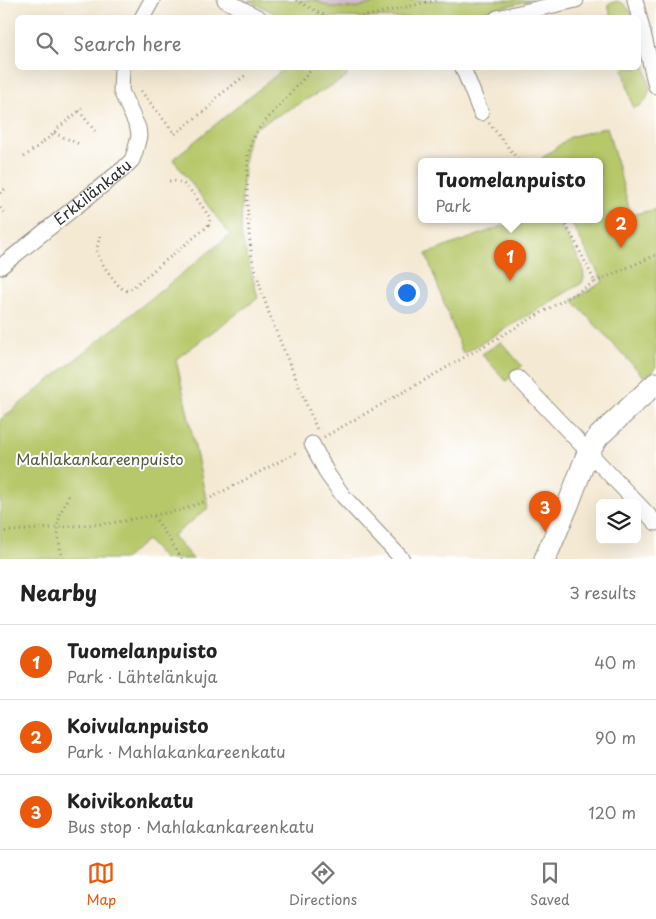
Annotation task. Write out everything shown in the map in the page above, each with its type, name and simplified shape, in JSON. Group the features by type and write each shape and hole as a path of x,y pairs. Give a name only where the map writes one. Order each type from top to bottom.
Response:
{"street":[{"path":"144,15 152,0"},
{"path":"225,0 253,15"},
{"path":"510,15 576,0"},
{"path":"635,0 639,15"},
{"path":"641,25 656,86"},
{"name":"Erkkilänkatu","path":"0,267 132,160 136,152 139,136 138,128 121,91 122,70"},
{"path":"464,70 481,113"},
{"path":"518,378 633,499"},
{"path":"545,559 568,506 588,452 599,436 656,384"},
{"path":"312,444 328,475 344,497 402,559"},
{"path":"641,507 656,523"}],"path":[{"path":"296,0 324,15"},
{"path":"370,15 437,0"},
{"path":"311,70 260,127 252,141 248,155 247,201 252,258 261,289 271,319 320,439 595,282 656,255"},
{"path":"141,91 175,134 247,74"},
{"path":"24,157 83,108"},
{"path":"79,111 95,131"},
{"path":"481,113 517,158"},
{"path":"54,133 79,144"},
{"path":"100,236 98,252 102,264 120,287 124,290 132,288 208,226 209,216 184,184 169,181"},
{"path":"0,193 5,189"},
{"path":"0,208 6,215"},
{"path":"565,223 595,282"},
{"path":"0,532 112,523 181,510 203,502 312,444"},
{"path":"62,559 57,527 60,514 69,495"},
{"path":"154,516 182,559"}],"shaded area":[{"path":"315,0 395,0 355,8 330,7"}],"green space":[{"path":"248,0 315,0 330,7 355,8 388,0 533,0 468,15 278,15"},
{"path":"617,1 627,7 632,15 611,15 608,4"},
{"path":"641,49 650,88 647,98 641,105 633,108 624,70 641,70"},
{"name":"Mahlakankareenpuisto","path":"283,70 346,70 347,77 253,129 246,149 241,234 258,298 176,359 208,508 173,536 193,559 164,559 147,540 124,559 0,559 0,420 230,235 173,159"},
{"path":"607,127 631,215 656,209 656,368 645,378 572,300 603,282 572,223 603,223 603,158 542,158 570,137"},
{"path":"511,223 559,223 583,267 584,278 582,283 463,354 426,254"},
{"path":"501,342 522,366 506,381 482,354"}],"place":[{"name":"Koivulanpuisto","path":"621,248"},
{"name":"Tuomelanpuisto","path":"510,281"},
{"name":"Koivikonkatu","path":"545,532"}]}
